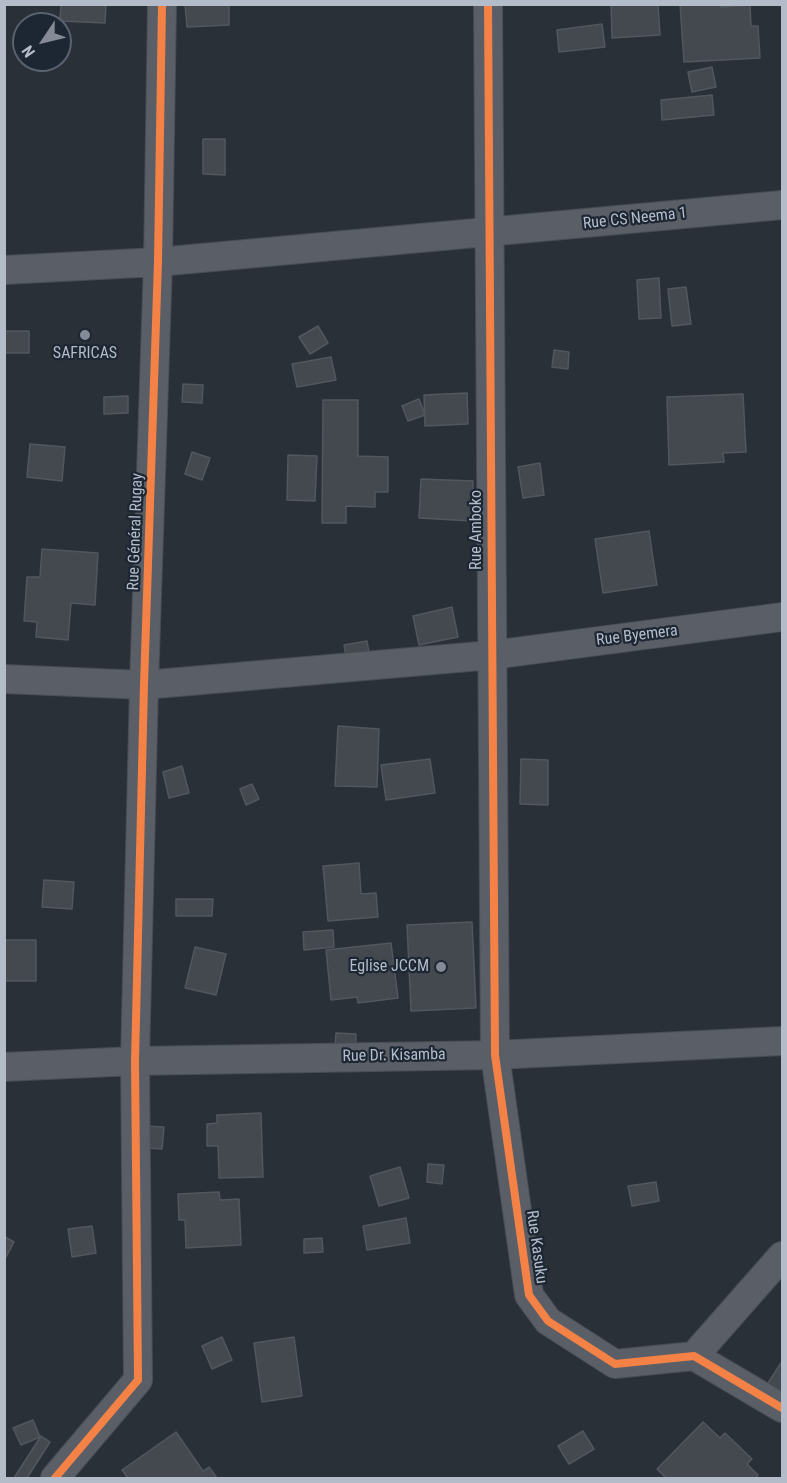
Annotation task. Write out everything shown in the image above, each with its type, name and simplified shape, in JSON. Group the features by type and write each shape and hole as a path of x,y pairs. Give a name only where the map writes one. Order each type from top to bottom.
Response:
{"street":[{"name":"Rue Général Rugay","path":"55,1479 138,1380 135,1061 144,685 158,262 162,4"},
{"name":"Rue Amboko","path":"488,4 495,1054"},
{"name":"Rue CS Neema 1","path":"4,270 158,262 783,205"},
{"name":"Rue Byemera","path":"4,679 144,685 492,655 783,617"},
{"name":"Rue Dr. Kisamba","path":"4,1066 495,1054 783,1041"},
{"name":"Rue Kasuku","path":"495,1054 529,1295 548,1321 615,1364 694,1356"},
{"path":"783,1256 694,1356 783,1408"}],"building":[{"path":"61,4 106,4 105,23 72,22 72,12 61,12"},
{"path":"185,4 229,4 229,25 187,27"},
{"path":"611,4 658,4 660,35 612,38"},
{"path":"680,4 721,4 721,7 750,5 751,26 758,26 760,58 684,62"},
{"path":"602,24 605,47 559,52 557,30"},
{"path":"712,67 716,87 692,92 688,72"},
{"path":"712,95 714,115 662,120 661,100"},
{"path":"203,139 225,139 225,175 203,174"},
{"path":"659,278 661,318 639,319 637,280"},
{"path":"686,287 691,324 672,326 668,289"},
{"path":"318,326 328,343 310,354 299,337"},
{"path":"4,331 29,331 29,353 4,353"},
{"path":"554,350 569,352 568,369 552,367"},
{"path":"331,357 336,380 297,387 292,364"},
{"path":"183,384 203,385 202,403 182,402"},
{"path":"467,393 468,424 425,426 424,395"},
{"path":"743,394 746,452 723,453 724,462 669,465 667,397"},
{"path":"128,396 128,413 104,414 104,397"},
{"path":"419,399 425,415 408,421 402,406"},
{"path":"323,400 358,400 358,456 388,457 388,492 375,492 375,507 346,506 346,523 322,523"},
{"path":"30,444 65,447 62,481 27,477"},
{"path":"192,452 210,458 202,480 185,474"},
{"path":"288,455 317,456 315,501 287,500"},
{"path":"540,463 544,495 523,498 518,467"},
{"path":"421,479 473,481 472,521 419,518"},
{"path":"649,531 657,585 603,593 595,539"},
{"path":"42,549 98,553 95,605 71,603 68,640 36,637 37,622 24,621 27,577 40,577"},
{"path":"452,607 458,637 419,645 413,616"},
{"path":"367,641 370,659 347,663 344,645"},
{"path":"338,726 379,729 377,787 335,786"},
{"path":"430,759 435,793 386,800 381,765"},
{"path":"521,759 548,760 548,805 520,804"},
{"path":"182,766 189,793 169,798 163,772"},
{"path":"252,784 259,799 246,805 240,789"},
{"path":"359,863 361,894 376,893 378,917 328,921 323,866"},
{"path":"44,880 74,882 72,909 42,907"},
{"path":"176,899 213,899 212,916 176,916"},
{"name":"Eglise JCCM","path":"472,922 476,1008 411,1011 407,925"},
{"path":"333,930 334,947 304,950 303,932"},
{"path":"4,940 36,940 36,981 4,981"},
{"path":"391,943 398,998 358,1003 357,997 331,1000 326,950"},
{"path":"195,947 226,954 216,995 185,988"},
{"path":"336,1033 356,1034 355,1057 334,1056"},
{"path":"261,1113 263,1177 219,1178 218,1146 207,1146 207,1124 217,1123 217,1115"},
{"path":"147,1126 164,1127 162,1149 146,1148"},
{"path":"428,1164 444,1165 442,1184 427,1182"},
{"path":"400,1167 409,1198 379,1206 370,1176"},
{"path":"656,1182 659,1201 632,1206 628,1186"},
{"path":"219,1192 220,1200 239,1199 241,1245 186,1248 185,1220 179,1220 178,1194"},
{"path":"406,1218 410,1243 367,1250 363,1226"},
{"path":"92,1226 96,1253 72,1257 68,1229"},
{"path":"5,1237 14,1242 4,1261 4,1239"},
{"path":"322,1238 323,1252 304,1253 304,1239"},
{"path":"222,1337 232,1360 212,1369 202,1346"},
{"path":"294,1337 302,1396 262,1402 254,1343"},
{"path":"782,1364 782,1397 766,1386"},
{"path":"33,1420 40,1437 21,1445 13,1428"},
{"path":"703,1422 720,1438 725,1433 752,1459 747,1464 758,1475 755,1478 666,1478 657,1469"},
{"path":"583,1431 594,1449 569,1464 558,1446"},
{"path":"176,1432 203,1471 209,1467 217,1478 128,1478 122,1470"},
{"path":"41,1436 50,1442 27,1478 14,1478"}],"cycle path":[{"path":"55,1478 138,1380 135,1061 144,685 158,262 162,4"},
{"path":"488,4 495,1055 529,1295 548,1321 615,1364 694,1356 782,1408"}],"place":[{"name":"SAFRICAS","path":"85,335"},
{"name":"Eglise JCCM","path":"441,967"}]}
